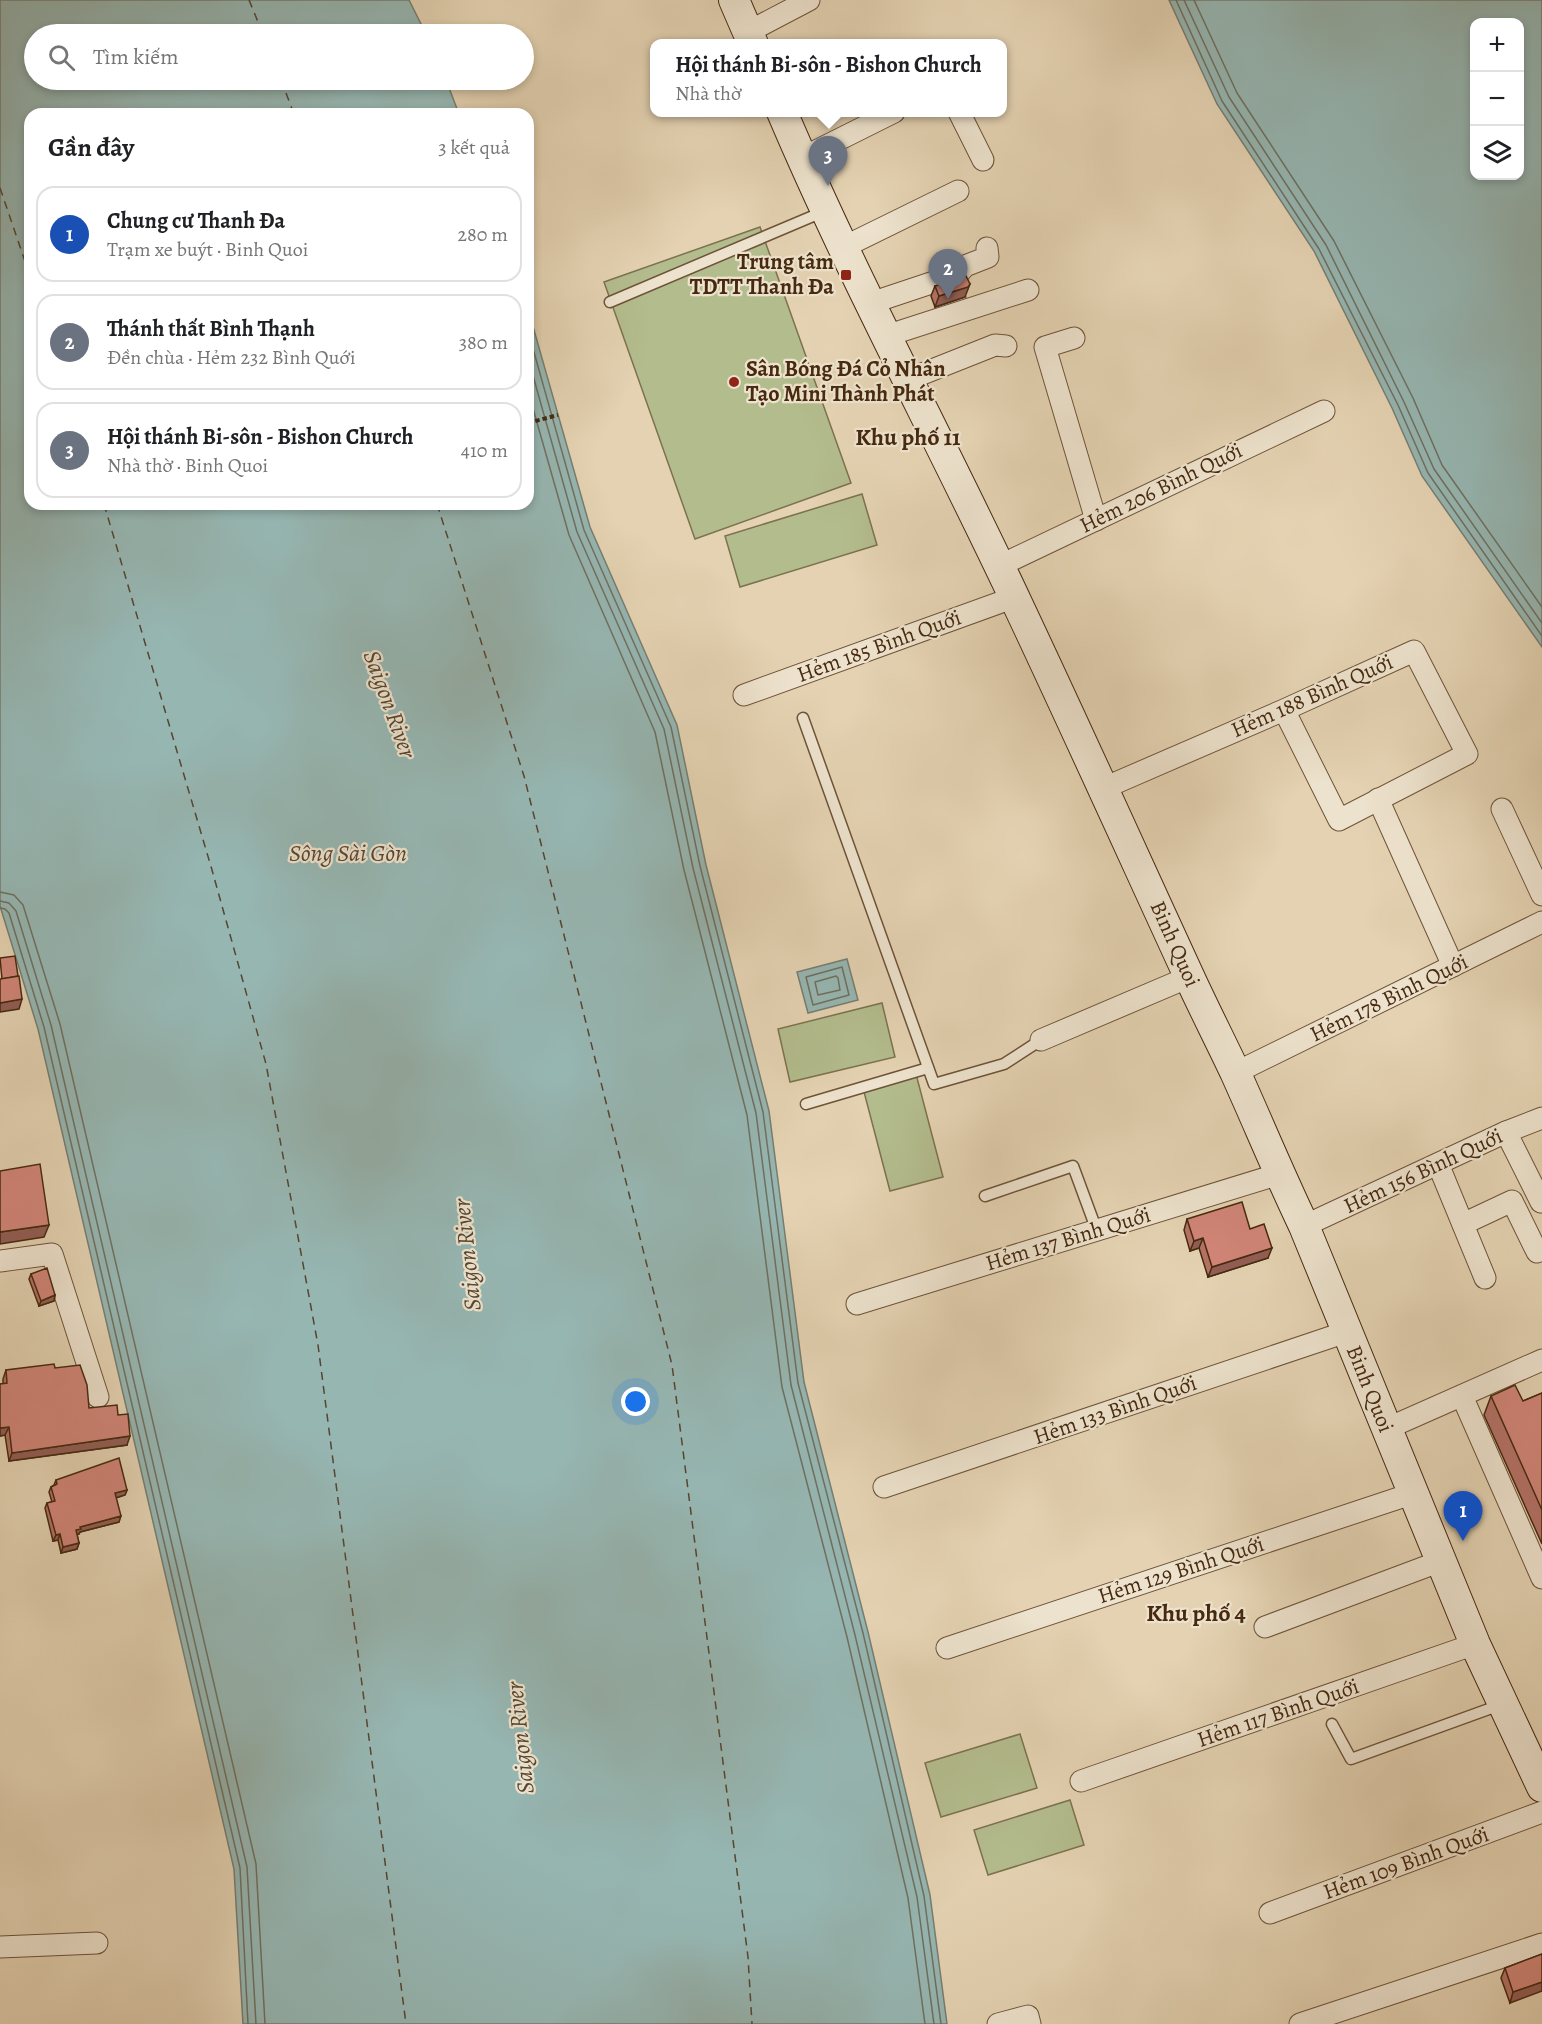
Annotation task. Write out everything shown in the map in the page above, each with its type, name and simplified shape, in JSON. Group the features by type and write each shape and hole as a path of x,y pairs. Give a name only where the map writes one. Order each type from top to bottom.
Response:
{"main road":[{"path":"734,0 751,38"},
{"name":"Binh Quoi","path":"784,117 886,336 1015,597 1235,1073 1304,1226 1475,1644 1542,1787"}],"street":[{"path":"751,38 809,0"},
{"path":"802,158 884,117"},
{"path":"962,117 983,160"},
{"path":"844,247 958,191"},
{"path":"871,303 958,274 965,266 988,257 987,248"},
{"path":"886,336 1028,290"},
{"path":"1074,338 1045,348 1096,520"},
{"path":"908,380 995,345 1006,346"},
{"name":"Hẻm 206 Bình Quới","path":"999,566 1324,411"},
{"name":"Hẻm 185 Bình Quới","path":"744,695 1015,597"},
{"name":"Hẻm 188 Bình Quới","path":"1104,788 1414,651 1467,754 1378,799"},
{"path":"1284,710 1339,820 1378,799 1453,966"},
{"path":"1502,809 1542,895"},
{"name":"Hẻm 178 Bình Quới","path":"1235,1073 1542,922"},
{"path":"1041,1041 1189,977"},
{"name":"Hẻm 156 Bình Quới","path":"1304,1226 1506,1132 1542,1118"},
{"path":"1506,1132 1542,1202"},
{"path":"1438,1164 1485,1278"},
{"name":"Hẻm 137 Bình Quới","path":"857,1304 1279,1174"},
{"path":"1463,1224 1512,1201 1537,1252"},
{"path":"0,1261 52,1254 98,1397"},
{"name":"Hẻm 133 Bình Quới","path":"884,1487 1346,1332"},
{"path":"1386,1429 1542,1360"},
{"path":"1462,1396 1542,1578"},
{"name":"Hẻm 129 Bình Quới","path":"947,1648 1414,1493"},
{"path":"1265,1627 1441,1561"},
{"name":"Hẻm 117 Bình Quới","path":"1081,1781 1475,1644"},
{"name":"Hẻm 109 Bình Quới","path":"1270,1913 1542,1812"},
{"path":"0,1947 97,1943"},
{"path":"1300,2024 1542,1944"},
{"path":"998,2024 1028,2016 1030,2024"}],"lane":[{"path":"610,302 826,211"},
{"path":"803,718 934,1083 1004,1064 1041,1041"},
{"path":"806,1104 928,1068"},
{"path":"985,1196 1073,1166 1097,1231"},
{"path":"1332,1724 1351,1759 1503,1704"}],"path":[{"path":"534,421 558,415"}],"green space":[{"path":"760,227 851,483 695,539 604,282"},
{"path":"862,494 877,545 740,587 725,536"},
{"path":"882,1003 895,1057 790,1082 778,1029"},
{"path":"916,1074 943,1177 890,1191 863,1088"},
{"path":"1020,1734 1037,1788 941,1817 925,1763"},
{"path":"1070,1800 1084,1845 988,1875 974,1830"}],"water":[{"name":"Sông Sài Gòn","path":"0,0 409,0 421,24 24,24 24,90 450,90 457,108 24,108 24,510 534,510 534,330 590,527 677,725 706,865 769,1111 804,1382 868,1632 930,1895 947,2024 243,2024 234,1869 38,1029 0,906"},
{"path":"1169,0 1542,0 1542,647 1422,476 1392,408 1314,251 1217,104"},
{"path":"847,959 858,1000 808,1013 797,972"}],"building":[{"path":"966,276 970,284 968,287 939,296 935,286"},
{"path":"15,956 18,976 2,979 0,958"},
{"path":"19,976 22,999 0,1003 0,979"},
{"path":"40,1164 49,1225 0,1232 0,1171"},
{"path":"1242,1202 1250,1229 1264,1224 1272,1248 1212,1267 1203,1238 1194,1241 1187,1219"},
{"path":"47,1268 55,1295 41,1301 31,1274"},
{"path":"54,1364 55,1368 80,1365 87,1385 89,1408 117,1405 118,1415 128,1414 130,1436 12,1453 9,1427 0,1428 0,1384 7,1383 6,1370"},
{"path":"1515,1385 1523,1401 1542,1393 1542,1510 1491,1396"},
{"path":"119,1458 127,1490 115,1493 121,1516 80,1527 81,1529 76,1530 79,1543 63,1547 60,1534 56,1535 47,1503 55,1501 51,1487 57,1484 56,1480"},
{"path":"1542,1954 1542,1982 1513,1992 1505,1968"}],"ferry route":[{"path":"249,0 259,24"},
{"path":"285,90 292,108"},
{"path":"0,188 24,258"},
{"path":"106,510 212,870 266,1064 318,1345 406,2024"},
{"path":"439,510 524,776 672,1365 748,1957 752,2024"}],"place":[{"name":"Hội thánh Bi-sôn - Bishon Church","path":"828,186"},
{"name":"Trung tâm TDTT Thanh Đa","path":"846,275"},
{"name":"Thánh thất Bình Thạnh","path":"948,299"},
{"name":"Sân Bóng Đá Cỏ Nhân Tạo Mini Thành Phát","path":"734,382"},
{"name":"Chung cư Thanh Đa","path":"1463,1541"}],"district":[{"name":"Khu phố 11","path":"908,437"},
{"name":"Khu phố 4","path":"1196,1613"}],"water label":[{"name":"Saigon River","path":"390,704"},
{"name":"Saigon River","path":"467,1255"},
{"name":"Saigon River","path":"520,1738"}]}
